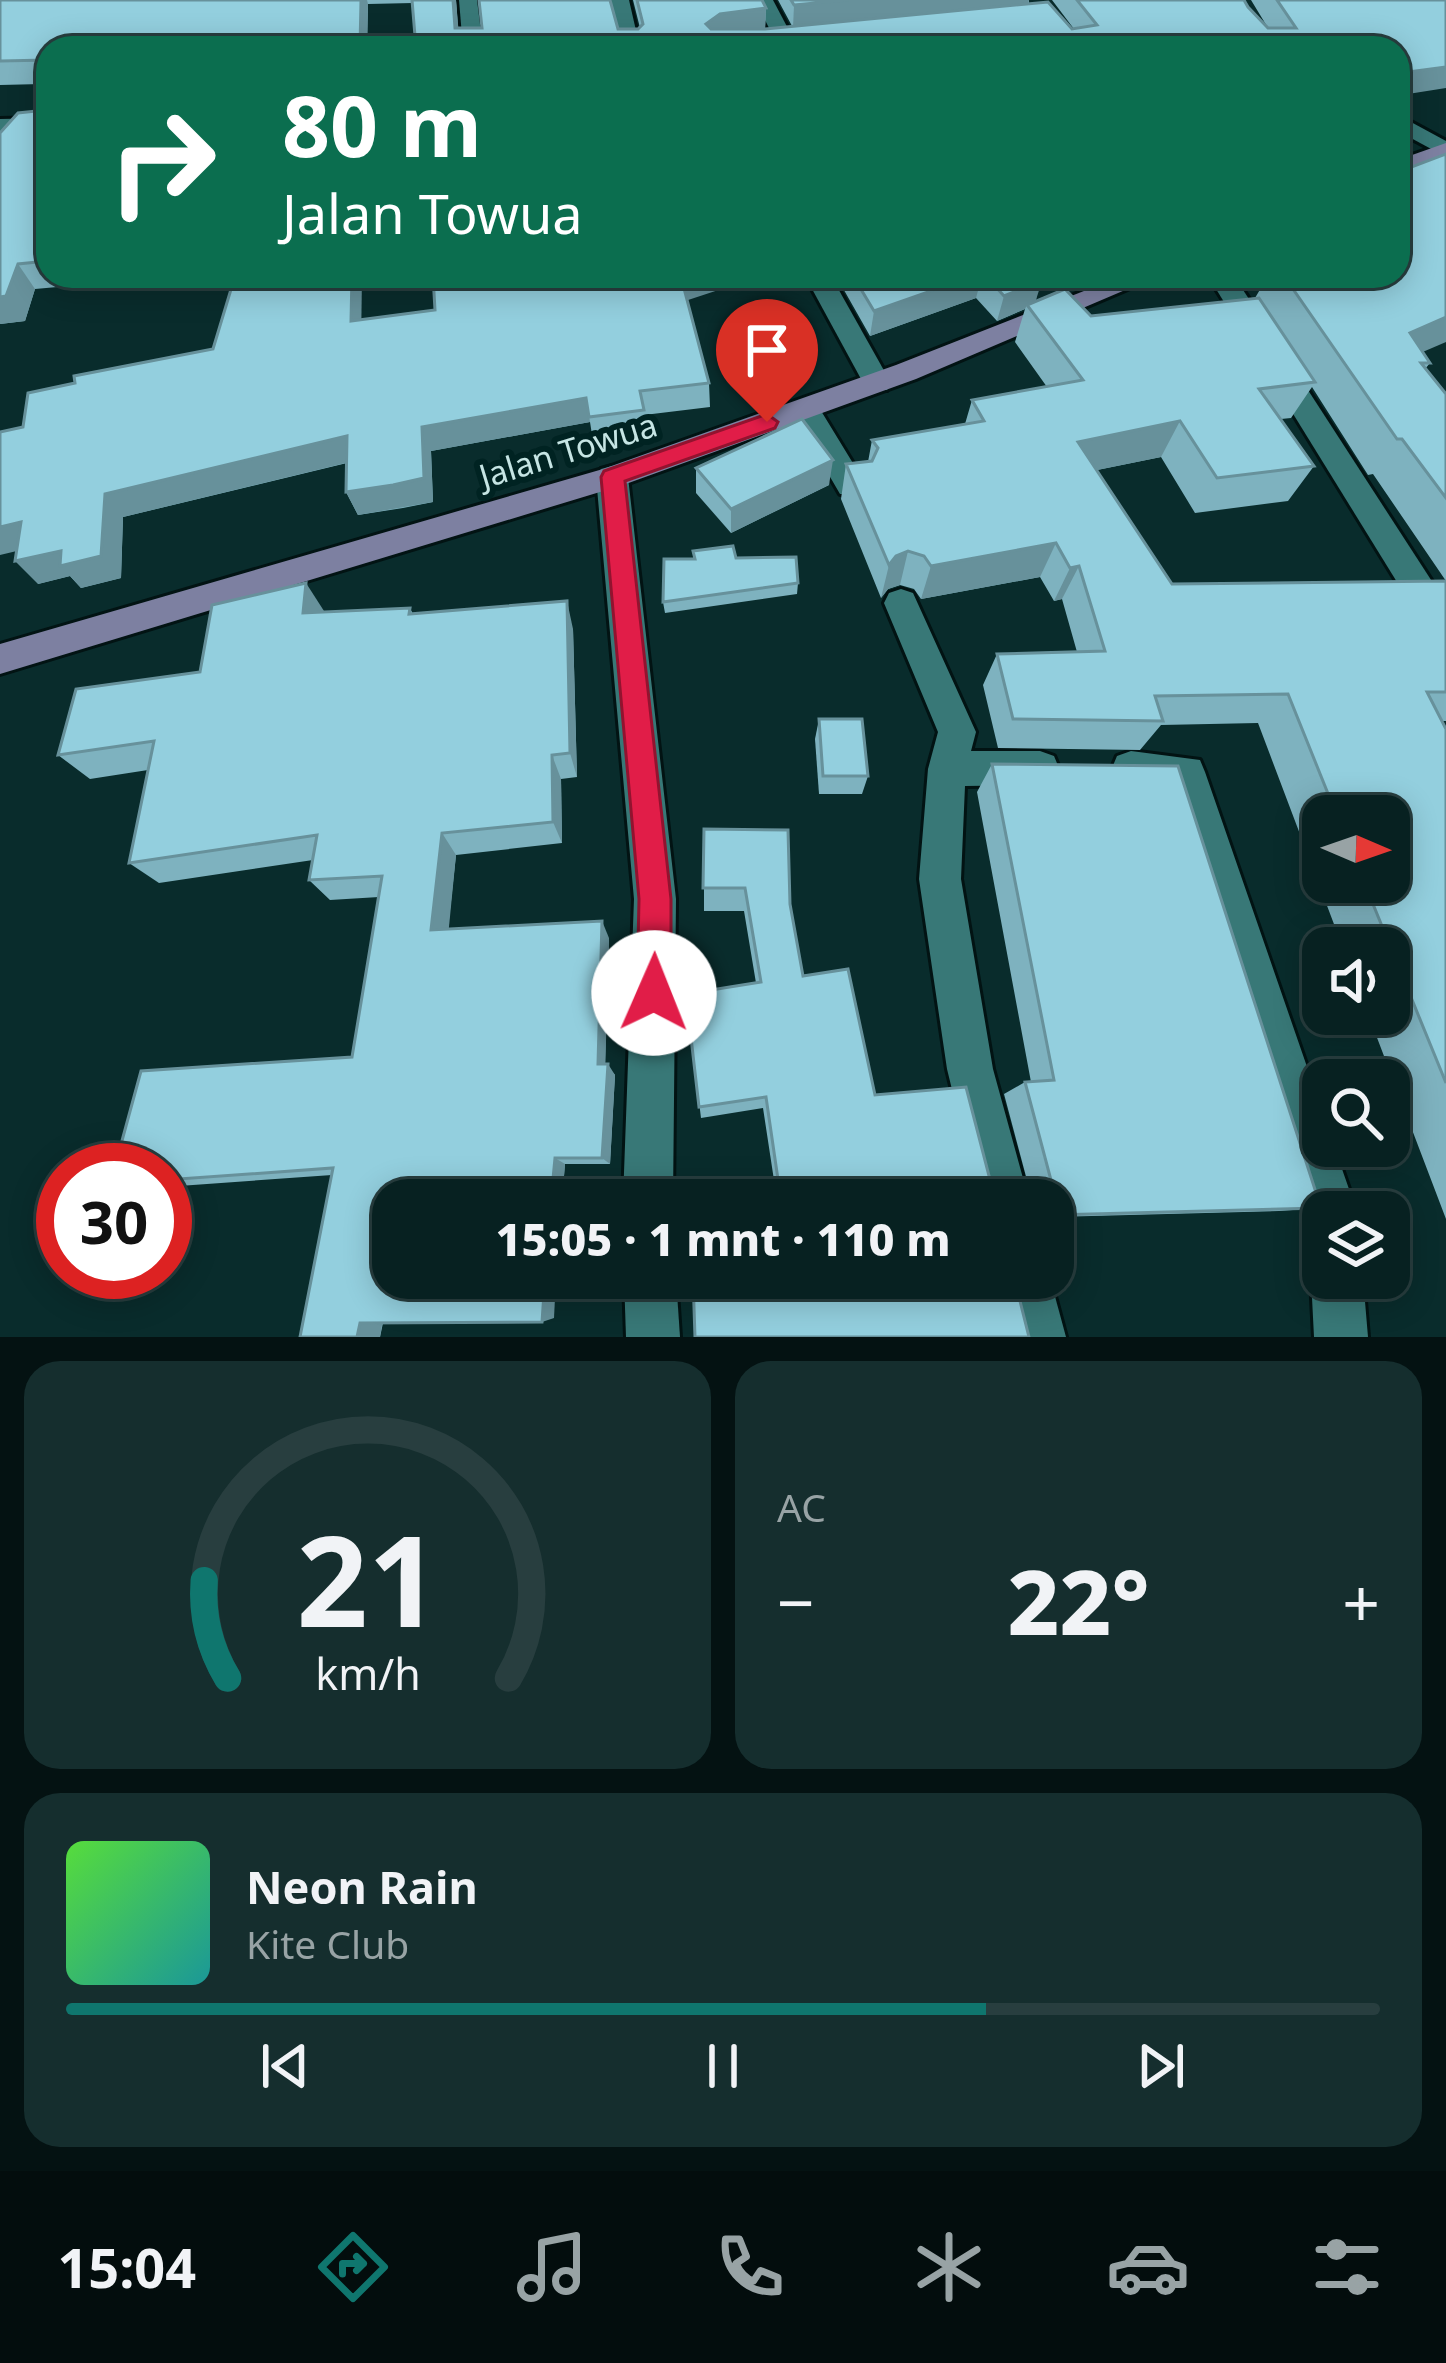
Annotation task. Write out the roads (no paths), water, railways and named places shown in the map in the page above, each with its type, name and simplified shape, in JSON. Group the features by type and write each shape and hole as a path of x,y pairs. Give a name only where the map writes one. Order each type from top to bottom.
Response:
{"main road":[{"path":"1410,163 1445,150"},
{"name":"Jalan Towua","path":"0,659 612,477 877,383 1115,288"}],"street":[{"path":"468,0 472,36"},
{"path":"620,0 628,36"},
{"path":"764,0 783,36"},
{"path":"0,126 36,125"},
{"path":"1410,129 1445,150"},
{"path":"825,288 877,383"},
{"path":"1229,288 1446,632"},
{"path":"806,408 851,486"},
{"path":"612,477 655,899 648,1179"},
{"path":"901,602 957,732 947,769 940,879 970,1069 999,1179"},
{"path":"947,769 1186,772 1324,1191"},
{"path":"651,1299 653,1337"},
{"path":"1029,1299 1039,1337"},
{"path":"1338,1299 1341,1337"}]}
